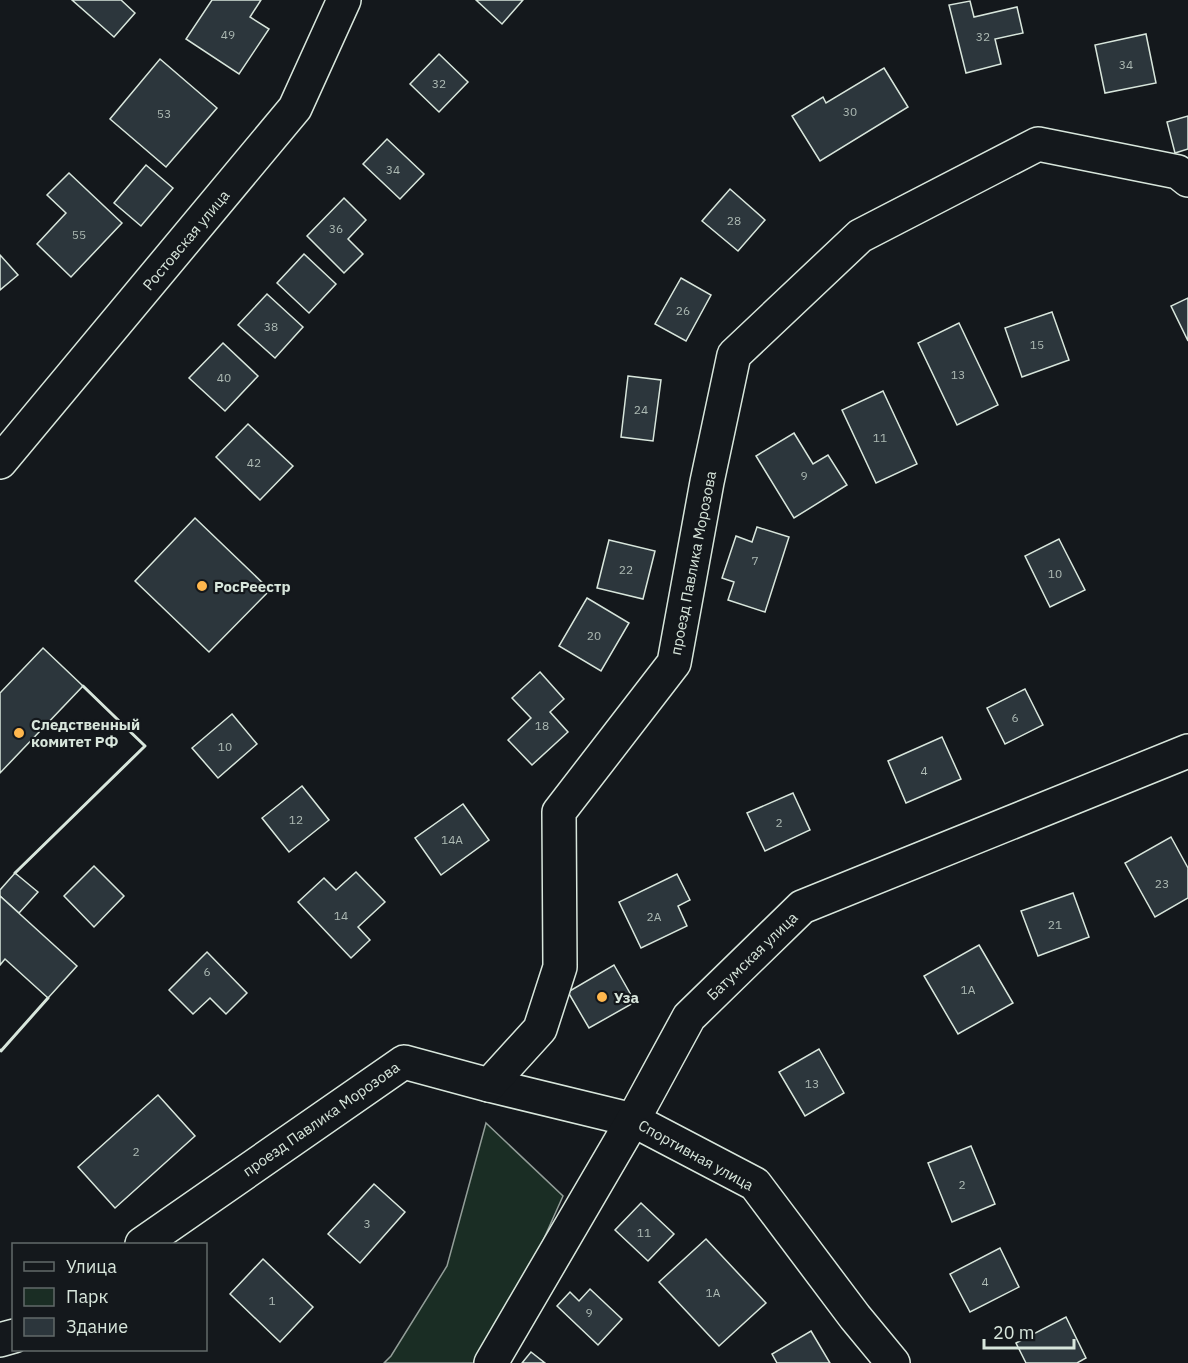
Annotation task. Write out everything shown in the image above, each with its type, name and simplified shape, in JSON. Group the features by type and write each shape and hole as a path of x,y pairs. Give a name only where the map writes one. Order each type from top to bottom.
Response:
{"street":[{"name":"Ростовская улица","path":"0,462 295,108 344,0"},
{"name":"проезд Павлика Морозова","path":"145,1243 404,1062 489,1084 540,1029 560,967 559,812 674,663 707,482 734,355 860,236 1038,144 1178,172 1188,180"},
{"name":"Батумская улица","path":"491,1363 633,1120 689,1017 802,907 1188,751"},
{"name":"Спортивная улица","path":"489,1084 633,1120 755,1184 855,1317 893,1363"}],"green space":[{"path":"486,1123 563,1196 520,1292 476,1363 384,1363 391,1356 447,1266"}],"building":[{"path":"72,0 121,0 135,13 114,37"},
{"path":"212,0 261,0 250,17 269,29 239,74 186,39"},
{"path":"476,0 523,0 502,24"},
{"path":"970,1 974,17 1017,7 1023,33 995,39 1001,64 966,73 949,5"},
{"path":"1146,34 1156,83 1105,93 1095,45"},
{"path":"439,54 468,82 439,112 410,84"},
{"path":"160,59 217,108 166,167 110,119"},
{"path":"884,68 908,107 820,161 792,116 823,97 826,103"},
{"path":"1188,116 1188,149 1175,153 1167,122"},
{"path":"387,139 424,174 400,199 363,164"},
{"path":"146,165 173,188 141,226 114,203"},
{"path":"69,173 122,223 71,277 37,244 66,213 47,195"},
{"path":"730,189 765,220 738,251 702,221"},
{"path":"344,198 366,220 348,239 363,254 344,273 307,236"},
{"path":"304,254 336,284 309,313 277,283"},
{"path":"0,255 18,275 0,290"},
{"path":"681,278 711,295 686,341 655,324"},
{"path":"267,294 303,327 275,358 238,325"},
{"path":"1188,298 1188,341 1171,306"},
{"path":"1052,312 1069,360 1022,377 1005,328"},
{"path":"959,323 998,405 957,425 918,343"},
{"path":"223,343 258,376 225,411 189,378"},
{"path":"628,376 661,380 653,441 621,437"},
{"path":"883,391 917,464 876,483 842,410"},
{"path":"248,424 293,466 260,500 216,457"},
{"path":"794,433 813,464 828,455 847,485 794,518 756,456"},
{"name":"РосРеестр","path":"195,518 270,590 209,652 135,581"},
{"path":"757,527 789,537 765,612 728,600 734,582 722,578 736,536 752,542"},
{"path":"1059,539 1085,590 1050,607 1025,556"},
{"path":"609,540 655,551 643,599 597,588"},
{"path":"587,598 629,623 601,671 559,646"},
{"name":"Следственный комитет РФ","path":"43,648 83,686 0,773 0,693"},
{"path":"540,672 564,699 550,712 568,732 532,765 508,740 531,718 512,698"},
{"path":"1025,689 1043,725 1005,744 987,708"},
{"path":"232,714 257,744 218,778 192,748"},
{"path":"942,737 961,779 906,803 888,761"},
{"path":"302,786 329,820 289,852 262,818"},
{"path":"793,793 810,830 765,851 747,813"},
{"path":"463,804 489,840 441,875 415,838"},
{"path":"1171,837 1188,868 1188,898 1155,917 1125,863"},
{"path":"94,866 124,896 94,927 64,896"},
{"path":"356,872 385,902 358,927 370,940 351,958 298,902 324,878 336,890"},
{"path":"15,873 38,892 19,913 0,896 0,890"},
{"path":"677,874 690,900 678,906 687,926 641,948 619,902"},
{"path":"1073,893 1089,937 1038,956 1021,911"},
{"path":"0,896 77,966 48,998 5,959 0,965"},
{"path":"979,945 1013,1003 958,1034 924,976"},
{"path":"207,952 247,993 226,1014 210,998 193,1014 169,990"},
{"name":"Уза","path":"614,965 635,1002 589,1028 568,992"},
{"path":"819,1049 844,1093 805,1116 779,1072"},
{"path":"158,1095 195,1136 115,1208 78,1167"},
{"path":"971,1146 995,1204 952,1222 928,1163"},
{"path":"374,1184 405,1212 360,1263 328,1234"},
{"path":"641,1203 674,1234 648,1261 615,1230"},
{"path":"706,1239 766,1303 719,1346 659,1282"},
{"path":"1000,1248 1019,1287 970,1312 950,1274"},
{"path":"263,1259 313,1307 280,1342 230,1294"},
{"path":"590,1289 622,1319 598,1345 557,1306 570,1292 579,1301"},
{"path":"1066,1317 1086,1358 1077,1363 1026,1363 1016,1343"},
{"path":"811,1331 830,1363 777,1363 772,1354"},
{"path":"531,1352 545,1363 522,1363"}],"wall":[{"path":"15,873 145,746 83,686"},
{"path":"0,1050 48,998"}],"place":[{"name":"РосРеестр","path":"202,586"},
{"name":"Следственный комитет РФ","path":"19,733"},
{"name":"Уза","path":"602,997"}]}
